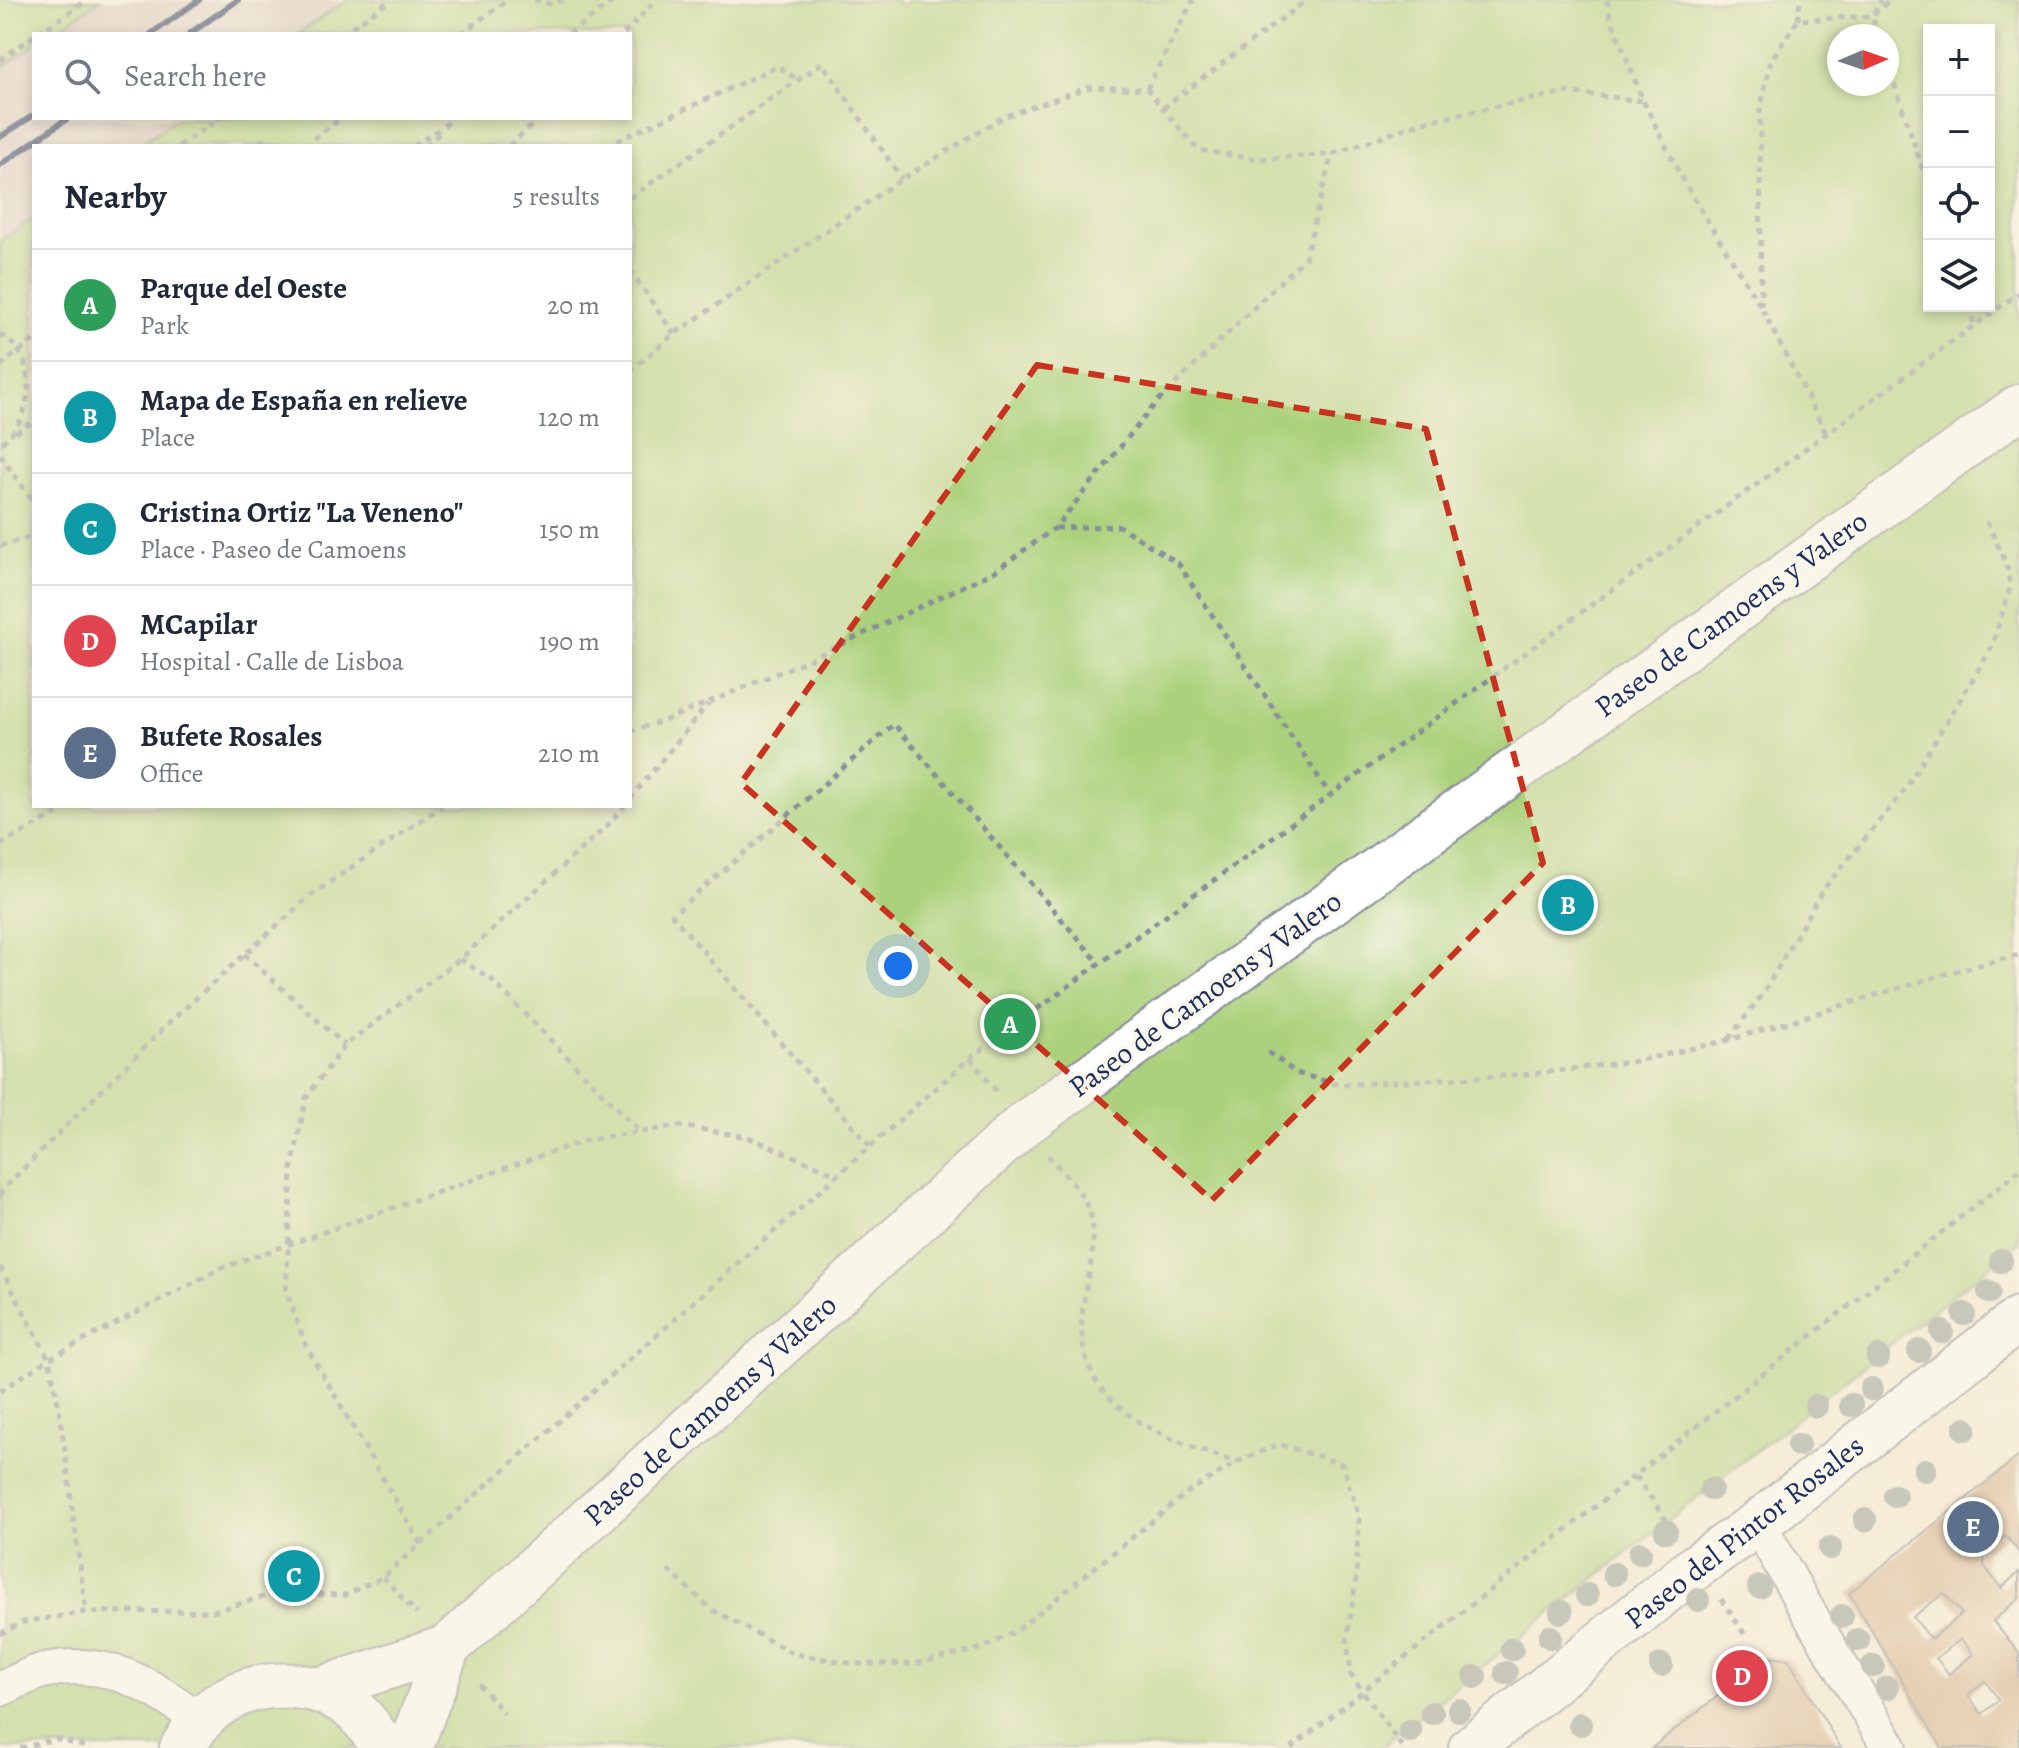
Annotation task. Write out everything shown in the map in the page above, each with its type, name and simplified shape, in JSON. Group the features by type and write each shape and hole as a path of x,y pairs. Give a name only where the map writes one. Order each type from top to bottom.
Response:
{"main road":[{"name":"Paseo de Camoens y Valero","path":"448,1647 1023,1125 2018,406"},
{"name":"Paseo del Pintor Rosales","path":"1471,1748 1698,1565 1758,1523 2019,1319"},
{"path":"319,1690 448,1647"},
{"path":"410,1748 448,1647"},
{"path":"192,1734 226,1700 255,1688 287,1684 319,1690 348,1705 371,1727 383,1748"}],"street":[{"path":"1758,1523 1890,1748"},
{"path":"0,1689 44,1670 88,1666 122,1673 192,1734"}],"path":[{"path":"40,32 87,0"},
{"path":"345,32 391,0"},
{"path":"464,32 507,0"},
{"path":"534,0 550,4 563,0"},
{"path":"572,32 615,0"},
{"path":"626,32 656,0"},
{"path":"1147,89 1193,0"},
{"path":"1163,108 1307,0"},
{"path":"1607,0 1610,16 1643,101 1684,182 1761,307 1826,434"},
{"path":"1761,307 1760,111 1771,60 1798,20 1800,0"},
{"path":"1875,24 1872,16 1881,0"},
{"path":"1798,20 1872,16 1890,0"},
{"path":"0,60 32,38"},
{"path":"632,197 822,63 902,179"},
{"path":"610,144 778,66 798,80"},
{"path":"632,369 674,334 902,179 1003,117 1089,87 1147,89 1198,150 1259,159 1332,154 1423,122 1566,92 1643,101"},
{"path":"1898,96 1923,171"},
{"path":"182,144 217,120"},
{"path":"307,144 338,120"},
{"path":"417,144 454,120"},
{"path":"428,144 454,120"},
{"path":"511,144 538,120"},
{"path":"253,144 264,140 277,144"},
{"path":"632,730 664,721 806,661 995,571 1055,528 1155,404 1305,258 1332,154"},
{"path":"632,273 674,334"},
{"path":"0,1634 23,1622 86,1612 215,1611 274,1594 345,1595 383,1577 970,1058 2019,293"},
{"path":"1970,312 1974,324"},
{"path":"0,335 11,340 27,374 28,396 24,417 12,436"},
{"path":"0,366 32,342"},
{"path":"0,444 32,421"},
{"path":"0,455 32,500"},
{"path":"1729,1040 1764,992 1822,891 1904,791 1991,649 2010,588 2007,565 1986,520"},
{"path":"1055,528 1119,526 1178,563 1330,795"},
{"path":"0,546 32,537"},
{"path":"632,797 710,702"},
{"path":"870,1146 672,915 894,724 1099,963"},
{"path":"52,808 54,816"},
{"path":"0,845 68,808"},
{"path":"0,1196 4,1188 172,1020 244,954 311,895 439,808"},
{"path":"421,1544 305,1344 286,1290 292,1168 306,1098 345,1045 460,959 608,825 622,808"},
{"path":"244,954 345,1045"},
{"path":"1268,1052 1296,1073 1340,1085 1532,1074 1637,1061 1729,1040 1952,972 2019,955"},
{"path":"460,959 492,980 640,1132"},
{"path":"0,1391 49,1359 219,1269 586,1140 679,1126 748,1137 838,1175"},
{"path":"1291,1748 2019,1171"},
{"path":"1079,1193 1092,1218 1093,1244 1082,1320 1087,1364 1112,1402 1146,1428 1237,1462"},
{"path":"0,1267 49,1359 60,1414 86,1612"},
{"path":"668,1570 711,1609 794,1654 854,1664 915,1664 983,1648 1019,1629 1187,1493 1237,1462 1279,1444 1342,1464 1359,1517 1356,1579 1347,1641 1351,1675 1403,1748"},
{"path":"1636,1476 1680,1540"},
{"path":"1712,1587 1745,1635"},
{"path":"20,1748 56,1739 90,1748"}],"highlighted area":[{"path":"1037,365 1426,429 1543,863 1212,1200 741,783"}],"shaded area":[{"path":"100,0 347,0 301,32 54,32"},
{"path":"32,46 32,120 175,120 140,144 32,144 32,219 0,242 0,69"}],"green space":[{"path":"0,0 100,0 54,32 32,32 32,46 0,69"},
{"path":"347,0 896,0 901,6 910,0 2019,0 2019,1243 1380,1748 0,1748 0,242 32,219 32,808 632,808 632,144 140,144 175,120 632,120 632,32 301,32"}],"building":[{"path":"2019,1456 2019,1552 2006,1536 1985,1552 1984,1566 2001,1588 2019,1572 2019,1598 1993,1621 2019,1653 2019,1748 1942,1748 1849,1593","holes":["1944,1593 1962,1614 1931,1639 1913,1617","1961,1639 1973,1654 1949,1674 1936,1658","1985,1681 1999,1700 1982,1714 1968,1695"]},
{"path":"1767,1657 1788,1659 1841,1748 1652,1748"}],"railway":[{"path":"154,32 199,0"},
{"path":"192,32 238,0"},
{"path":"0,137 32,116"},
{"path":"0,165 65,120"}],"place":[{"name":"Mapa de España en relieve","path":"1568,905"},
{"name":"Parque del Oeste","path":"1010,1024"},
{"name":"Bufete Rosales","path":"1973,1527"},
{"name":"Cristina Ortiz \"La Veneno\"","path":"294,1576"},
{"name":"MCapilar","path":"1742,1676"}]}
